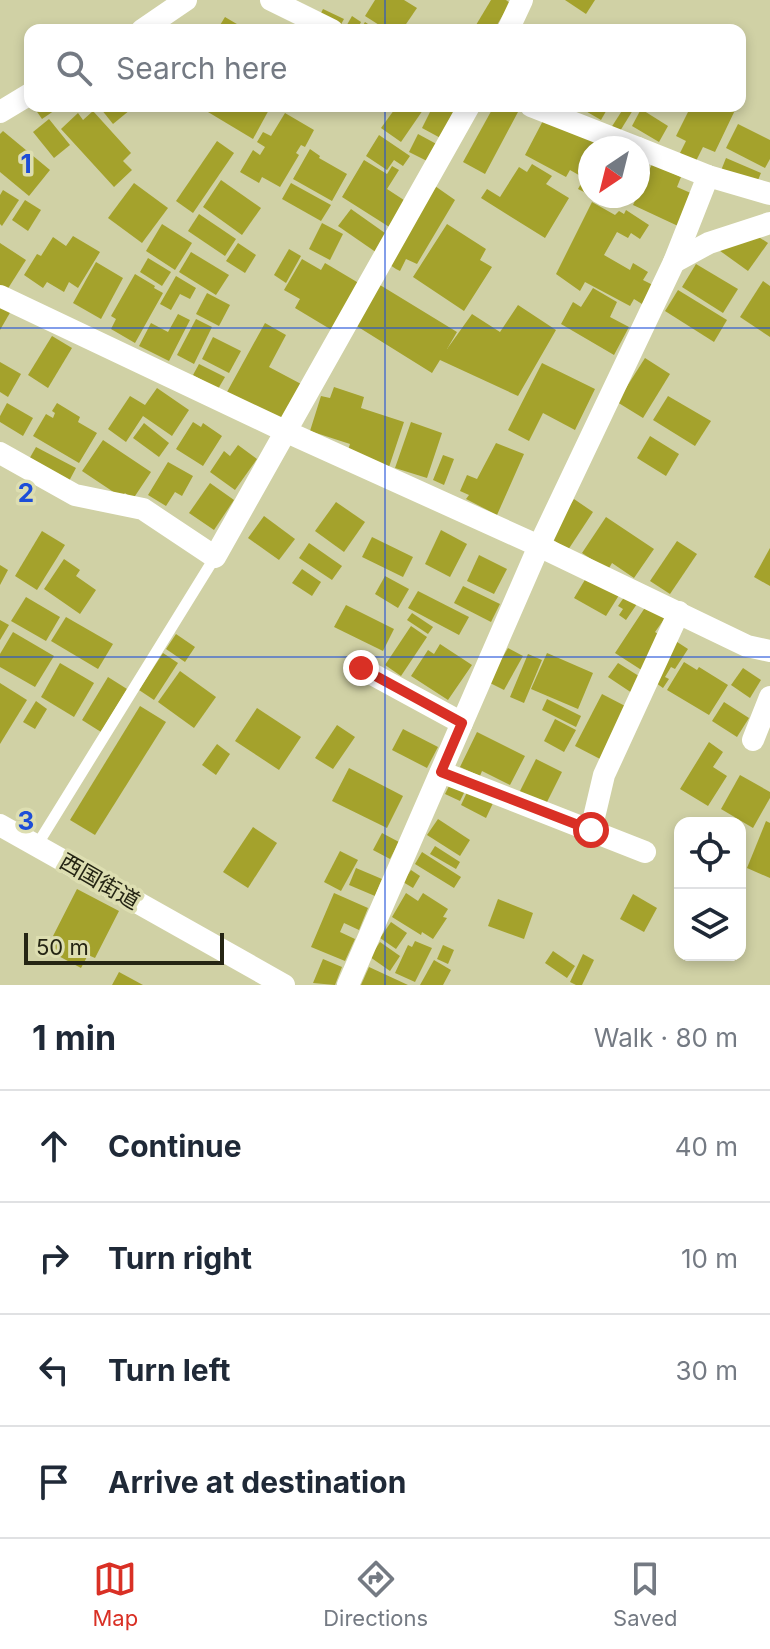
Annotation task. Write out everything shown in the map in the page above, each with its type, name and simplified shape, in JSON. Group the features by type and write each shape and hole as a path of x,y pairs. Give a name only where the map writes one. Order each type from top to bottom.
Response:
{"street":[{"path":"151,24 186,0"},
{"path":"271,0 320,24"},
{"path":"511,24 522,0"},
{"path":"0,112 24,98"},
{"path":"0,453 75,495 143,509 215,557 466,112"},
{"path":"546,112 607,136"},
{"path":"650,153 708,176 770,194"},
{"path":"348,985 539,546 674,262 708,176"},
{"path":"674,262 709,243 770,223"},
{"path":"0,296 747,646 770,651"},
{"path":"591,830 604,775 679,612"},
{"path":"361,668 462,723"},
{"path":"753,740 770,697"},
{"path":"441,772 645,852"},
{"name":"西国街道","path":"0,825 284,985"}],"lane":[{"path":"37,845 215,557"}],"building":[{"path":"375,0 404,0 417,8 406,24 378,24 365,16"},
{"path":"491,0 510,3 498,24 477,24"},
{"path":"565,0 595,0 586,14"},
{"path":"323,9 344,19 341,24 332,24 319,17"},
{"path":"352,16 361,22 360,24 347,24"},
{"path":"225,17 237,24 221,24"},
{"path":"37,112 52,112 42,119"},
{"path":"94,112 131,153 123,161 132,170 114,187 61,129 78,113 83,120"},
{"path":"103,112 128,112 113,124"},
{"path":"208,112 268,112 253,139"},
{"path":"393,112 422,112 401,142 381,128"},
{"path":"430,112 455,112 460,115 446,141 422,128"},
{"path":"491,112 518,112 485,174 463,162"},
{"path":"587,112 606,112 601,120"},
{"path":"621,112 632,112 617,136 609,131"},
{"path":"639,112 646,112 668,126 659,142 632,126"},
{"path":"688,112 734,112 715,152 703,147 693,167 677,159 686,141 676,136"},
{"path":"285,113 314,130 305,147 301,145 296,153 299,155 280,187 262,177 259,183 240,172 253,150 260,155 265,147 257,142 263,132 271,136"},
{"path":"546,115 587,136 578,136 578,175 570,170 566,177 525,155"},
{"path":"49,119 70,145 54,158 33,132"},
{"path":"738,124 770,140 770,159 765,168 726,148"},
{"path":"3,131 50,170 29,196 0,172 0,134"},
{"path":"418,134 442,147 433,164 409,152"},
{"path":"379,135 410,156 403,166 394,160 387,170 366,156"},
{"path":"217,141 234,153 193,213 176,201"},
{"path":"310,149 319,158 347,174 332,201 293,179"},
{"path":"726,158 761,173 755,187 720,173"},
{"path":"364,160 387,174 392,166 399,170 387,189 410,204 394,230 342,197"},
{"path":"532,164 552,176 546,184 569,198 545,238 481,198 487,189 500,197 519,167 527,172"},
{"path":"652,164 681,177 677,187 693,194 678,226 639,208 650,208"},
{"path":"221,180 261,208 242,235 203,207"},
{"path":"134,183 168,208 142,243 108,218"},
{"path":"291,183 331,205 321,221 282,199"},
{"path":"435,186 455,200 417,264 406,259 400,271 390,265"},
{"path":"3,190 19,200 2,226 0,195"},
{"path":"25,200 41,210 28,231 12,220"},
{"path":"589,208 603,208 615,215 619,211 624,214 626,210 649,225 640,239 631,233 628,238 617,232 604,255 630,270 633,263 648,272 643,280 653,285 642,304 634,299 630,306 585,282 580,291 556,274"},
{"path":"351,209 392,238 380,255 338,226"},
{"path":"199,214 236,239 225,256 188,231"},
{"path":"322,223 343,234 330,260 309,249"},
{"path":"162,224 192,243 175,270 146,251"},
{"path":"447,224 486,249 480,260 492,267 464,311 413,277"},
{"path":"751,232 768,243 748,271 716,248"},
{"path":"73,236 100,252 78,288 69,282 64,292 47,282 43,288 24,275 37,254 41,256 53,237 66,246"},
{"path":"0,243 26,260 7,290 0,286"},
{"path":"238,243 256,255 245,273 226,261"},
{"path":"289,249 301,256 286,283 274,275"},
{"path":"191,252 229,275 216,295 179,272"},
{"path":"148,258 171,272 162,286 140,272"},
{"path":"302,259 321,270 325,263 362,285 335,332 295,308 300,299 284,290"},
{"path":"96,262 123,278 101,319 73,303"},
{"path":"696,264 738,289 723,313 682,287"},
{"path":"135,274 163,293 135,343 111,329 116,319 111,316"},
{"path":"176,276 196,288 190,299 180,294 171,310 160,304"},
{"path":"763,281 770,286 770,337 740,317"},
{"path":"380,285 457,332 447,349 472,314 500,332 518,305 556,330 518,396 440,360 432,373 355,325"},
{"path":"593,288 617,302 610,317 629,327 614,355 561,324 573,302 581,307"},
{"path":"678,290 727,320 714,342 665,311"},
{"path":"207,293 230,305 219,326 196,314"},
{"path":"0,305 11,311 0,330"},
{"path":"178,314 190,320 169,361 139,346 151,323 168,332"},
{"path":"196,319 212,327 194,364 177,355"},
{"path":"265,323 286,335 269,367 303,385 284,422 227,392"},
{"path":"52,336 72,348 48,388 28,375"},
{"path":"213,337 241,351 229,373 202,359"},
{"path":"645,358 670,374 643,418 617,402"},
{"path":"0,362 21,374 8,397 0,392"},
{"path":"542,363 595,389 575,430 543,413 529,441 508,430"},
{"path":"199,364 225,377 218,389 193,375"},
{"path":"334,387 364,397 361,408 404,422 389,467 347,453 350,444 310,431 321,396 330,398"},
{"path":"157,388 189,410 172,436 143,416 126,442 108,429 130,396 145,405"},
{"path":"668,396 711,421 695,446 653,420"},
{"path":"7,403 33,418 23,436 0,422"},
{"path":"57,403 80,417 78,422 97,433 79,463 33,436 46,414 53,418 55,413 52,411"},
{"path":"193,422 201,427 203,423 222,436 203,466 176,449"},
{"path":"411,422 442,433 427,478 395,468"},
{"path":"144,423 169,443 159,457 133,438"},
{"path":"650,436 679,454 666,476 637,458"},
{"path":"103,440 151,472 133,499 125,493 121,497 82,471"},
{"path":"496,443 524,454 497,515 466,499 469,495 460,491 467,475 477,479"},
{"path":"238,445 257,459 235,490 210,472 224,451 230,456"},
{"path":"36,447 76,468 68,483 28,461"},
{"path":"443,455 454,459 444,485 433,480"},
{"path":"168,462 193,476 182,496 175,492 166,506 148,495"},
{"path":"210,483 234,500 214,530 189,513"},
{"path":"574,499 593,512 568,550 549,537"},
{"path":"336,502 365,522 344,552 315,531"},
{"path":"264,516 295,539 279,560 248,538"},
{"path":"606,517 654,549 634,578 612,563 608,570 582,553"},
{"path":"441,530 467,544 450,577 425,564"},
{"path":"42,531 65,545 37,590 15,576"},
{"path":"372,537 413,557 403,577 362,557"},
{"path":"677,541 697,554 670,594 650,581"},
{"path":"309,543 342,566 332,580 299,558"},
{"path":"770,548 770,586 754,577"},
{"path":"479,555 507,569 494,594 467,581"},
{"path":"64,559 80,570 76,576 96,590 80,614 44,589"},
{"path":"0,565 8,570 0,585"},
{"path":"302,569 321,582 312,596 292,583"},
{"path":"589,573 621,592 606,616 574,598"},
{"path":"385,576 409,589 398,608 375,594"},
{"path":"463,586 500,604 491,622 454,603"},
{"path":"418,591 469,617 459,635 408,608"},
{"path":"627,593 639,601 626,620 619,615 623,609 618,606"},
{"path":"26,597 60,617 46,641 11,621"},
{"path":"346,605 394,629 383,651 334,627"},
{"path":"646,606 665,618 655,632 664,638 643,671 615,653"},
{"path":"412,613 433,627 428,634 407,620"},
{"path":"66,617 113,644 98,669 51,641"},
{"path":"0,620 9,625 0,640"},
{"path":"411,626 427,637 401,676 385,665"},
{"path":"13,632 54,656 35,687 0,667 0,654"},
{"path":"176,634 195,647 185,662 166,649"},
{"path":"671,638 688,649 675,669 671,667 665,677 669,679 663,688 656,683"},
{"path":"440,644 472,665 448,700 411,676 428,650 434,654"},
{"path":"508,648 523,656 504,690 488,682"},
{"path":"163,653 178,663 154,700 139,690"},
{"path":"547,653 593,673 578,709 531,689"},
{"path":"528,654 542,660 524,703 510,697"},
{"path":"684,662 697,670 699,667 728,685 709,715 667,690"},
{"path":"60,663 94,683 74,717 41,697"},
{"path":"618,663 642,678 632,693 608,677"},
{"path":"743,668 761,680 750,698 731,685"},
{"path":"180,671 216,697 194,728 158,702"},
{"path":"108,677 127,689 101,732 82,720"},
{"path":"0,683 27,700 0,744"},
{"path":"602,694 629,708 602,760 575,746"},
{"path":"547,699 581,716 576,727 542,710"},
{"path":"36,701 47,709 35,729 23,722"},
{"path":"724,702 749,718 737,737 712,721"},
{"path":"140,706 166,722 95,835 70,820"},
{"path":"257,708 301,737 279,770 235,741"},
{"path":"555,719 576,730 564,752 544,741"},
{"path":"337,725 355,737 333,769 315,758"},
{"path":"403,729 438,747 427,768 392,750"},
{"path":"477,732 525,756 510,785 482,771 480,776 460,767"},
{"path":"709,742 723,752 713,767 727,776 708,806 680,789"},
{"path":"217,744 230,754 216,775 202,765"},
{"path":"536,759 562,772 543,810 517,797"},
{"path":"349,768 403,796 387,828 332,801"},
{"path":"740,775 770,792 770,798 753,828 746,824 746,817 734,817 721,809"},
{"path":"452,780 467,787 460,801 445,794"},
{"path":"469,788 494,801 486,818 461,805"},
{"path":"438,819 470,840 460,856 427,835"},
{"path":"766,821 770,823 770,878 747,868"},
{"path":"253,827 277,843 248,888 223,872"},
{"path":"382,833 399,842 390,859 373,850"},
{"path":"435,846 460,862 456,869 430,854"},
{"path":"340,851 358,860 341,891 324,882"},
{"path":"422,852 461,877 454,888 415,864"},
{"path":"356,868 382,879 375,896 349,885"},
{"path":"411,870 420,876 413,888 403,882"},
{"path":"77,889 119,911 95,958 88,955 81,968 51,952 58,939 53,936"},
{"path":"334,893 368,908 359,930 344,923 340,932 355,939 345,961 311,947"},
{"path":"406,893 418,901 423,893 448,909 443,917 447,918 433,939 392,917"},
{"path":"633,894 657,908 644,932 620,919"},
{"path":"498,899 533,913 524,939 488,926"},
{"path":"391,922 407,933 396,949 380,938"},
{"path":"415,941 432,948 415,982 395,973 408,945 412,947"},
{"path":"380,942 400,956 390,971 370,957"},
{"path":"443,945 454,950 448,964 437,959"},
{"path":"553,951 575,966 567,978 545,963"},
{"path":"583,954 594,960 582,985 576,985 570,982"},
{"path":"323,959 342,967 335,985 313,983"},
{"path":"434,960 451,970 443,985 420,985"},
{"path":"369,967 408,985 361,985"},
{"path":"119,972 143,985 112,985"}],"route":[{"path":"361,668 462,723 441,772 591,830"}]}
